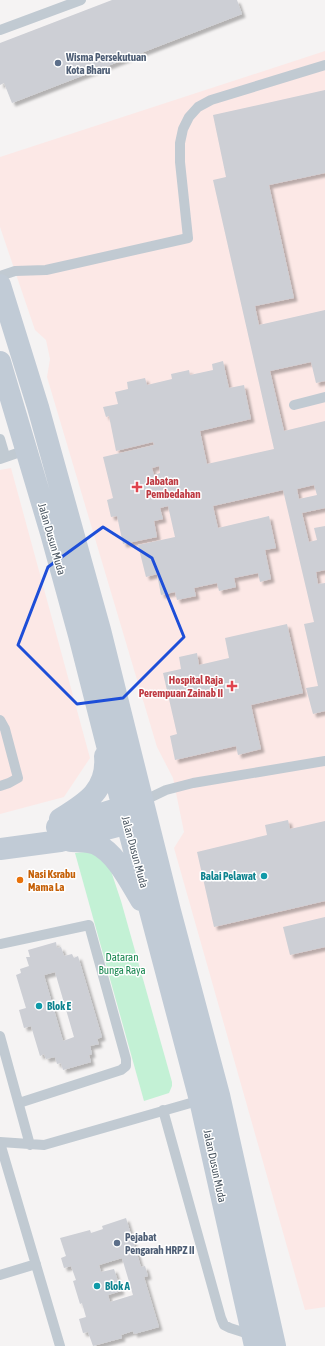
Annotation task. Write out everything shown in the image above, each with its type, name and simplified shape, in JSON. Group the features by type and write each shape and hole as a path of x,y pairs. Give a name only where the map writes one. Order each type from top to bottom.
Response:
{"main road":[{"path":"0,285 42,422 100,630 135,813 275,1346"},
{"name":"Jalan Dusun Muda","path":"2,372 51,532 104,732 135,813 152,918 210,1098 253,1340"},
{"path":"3,848 41,832 81,806 97,791 104,777 106,760 104,732"},
{"path":"41,832 135,813"},
{"path":"60,841 135,813"},
{"path":"3,848 60,841 88,842 100,846 110,854 152,918"}],"lane":[{"path":"0,30 82,0"},
{"path":"0,276 15,271 40,270 188,238 180,162 180,143 183,129 189,117 198,107 211,100 325,65"},
{"path":"294,405 325,397"},
{"path":"0,439 2,458 26,450"},
{"path":"0,721 6,733 18,778 0,786"},
{"path":"135,813 166,790 193,783 325,760"},
{"path":"0,944 89,925 126,1059 126,1066 121,1070 19,1102"},
{"path":"0,1036 30,1145"},
{"path":"60,1346 0,1143 44,1145 163,1110 210,1098"},
{"path":"163,1110 221,1318 224,1325 253,1340"},
{"path":"0,1275 36,1264"}],"highlighted area":[{"path":"103,527 152,558 184,637 123,698 77,704 18,645 48,567"}],"shaded area":[{"name":"Hospital Raja Perempuan Zainab II","path":"325,51 325,1307 305,1310 174,848 184,832 173,778 157,747 47,377 50,359 46,340 35,330 0,227 0,157"},
{"path":"11,468 90,758 64,797 0,814 0,470"}],"green space":[{"name":"Dataran Bunga Raya","path":"85,852 94,854 110,868 121,901 172,1082 169,1093 144,1101 75,853"}],"building":[{"name":"Wisma Persekutuan Kota Bharu","path":"112,0 237,0 242,14 12,103 4,83 0,85 0,43"},
{"path":"325,90 325,173 269,185 294,298 255,306 259,325 325,310 325,381 316,383 311,362 270,371 284,431 325,421 325,508 302,513 309,542 317,540 314,528 325,526 325,570 316,572 318,584 325,583 325,711 313,714 306,688 318,686 304,624 314,622 283,490 213,506 218,528 269,516 276,548 265,550 271,579 260,582 258,573 234,578 236,587 219,591 217,583 194,588 196,596 177,600 175,592 161,595 157,574 146,577 138,545 175,537 168,506 160,508 163,519 154,521 157,537 123,544 117,516 111,517 107,500 113,498 103,457 154,445 153,442 116,451 109,416 106,417 103,407 118,404 115,392 128,389 127,382 145,378 147,385 172,379 171,374 189,370 190,375 213,370 212,364 223,361 229,388 244,385 251,419 200,431 207,464 274,449 213,180 226,177 213,115","holes":["159,466 160,473 154,475 152,468","314,485 317,495 299,499 297,489"]},
{"path":"287,624 303,693 251,705 261,749 238,755 236,746 175,760 170,736 177,734 163,673 181,669 179,657 197,653 199,665 229,658 225,638"},
{"name":"Balai Pelawat","path":"288,820 290,829 325,821 325,901 214,927 197,852 267,835 265,825"},
{"path":"325,917 325,947 290,955 283,927"},
{"name":"Blok E","path":"56,942 57,948 61,947 64,956 72,954 74,958 78,956 102,1037 97,1039 99,1044 90,1046 92,1054 89,1055 91,1062 63,1070 61,1063 57,1064 55,1057 46,1059 44,1054 40,1056 31,1026 24,1028 19,1010 26,1008 16,975 21,973 20,969 29,966 26,957 30,957 28,950","holes":["55,972 74,1037 63,1041 44,975"]},
{"name":"Blok A","path":"126,1218 141,1267 145,1266 148,1276 144,1277 159,1327 134,1334 133,1331 121,1335 122,1338 93,1346 88,1332 83,1333 79,1319 86,1317 82,1303 80,1304 73,1281 76,1280 71,1266 64,1268 61,1258 66,1256 60,1238 90,1230 91,1233 103,1229 102,1226","holes":["122,1258 133,1295 110,1302 108,1295 121,1291 114,1269 101,1272 99,1265"]}],"place":[{"name":"Wisma Persekutuan Kota Bharu","path":"58,63"},
{"name":"Jabatan Pembedahan","path":"137,487"},
{"name":"Hospital Raja Perempuan Zainab II","path":"232,686"},
{"name":"Balai Pelawat","path":"264,876"},
{"name":"Nasi Ksrabu Mama La","path":"20,880"},
{"name":"Blok E","path":"39,1006"},
{"name":"Pejabat Pengarah HRPZ II","path":"117,1243"},
{"name":"Blok A","path":"97,1286"}]}
